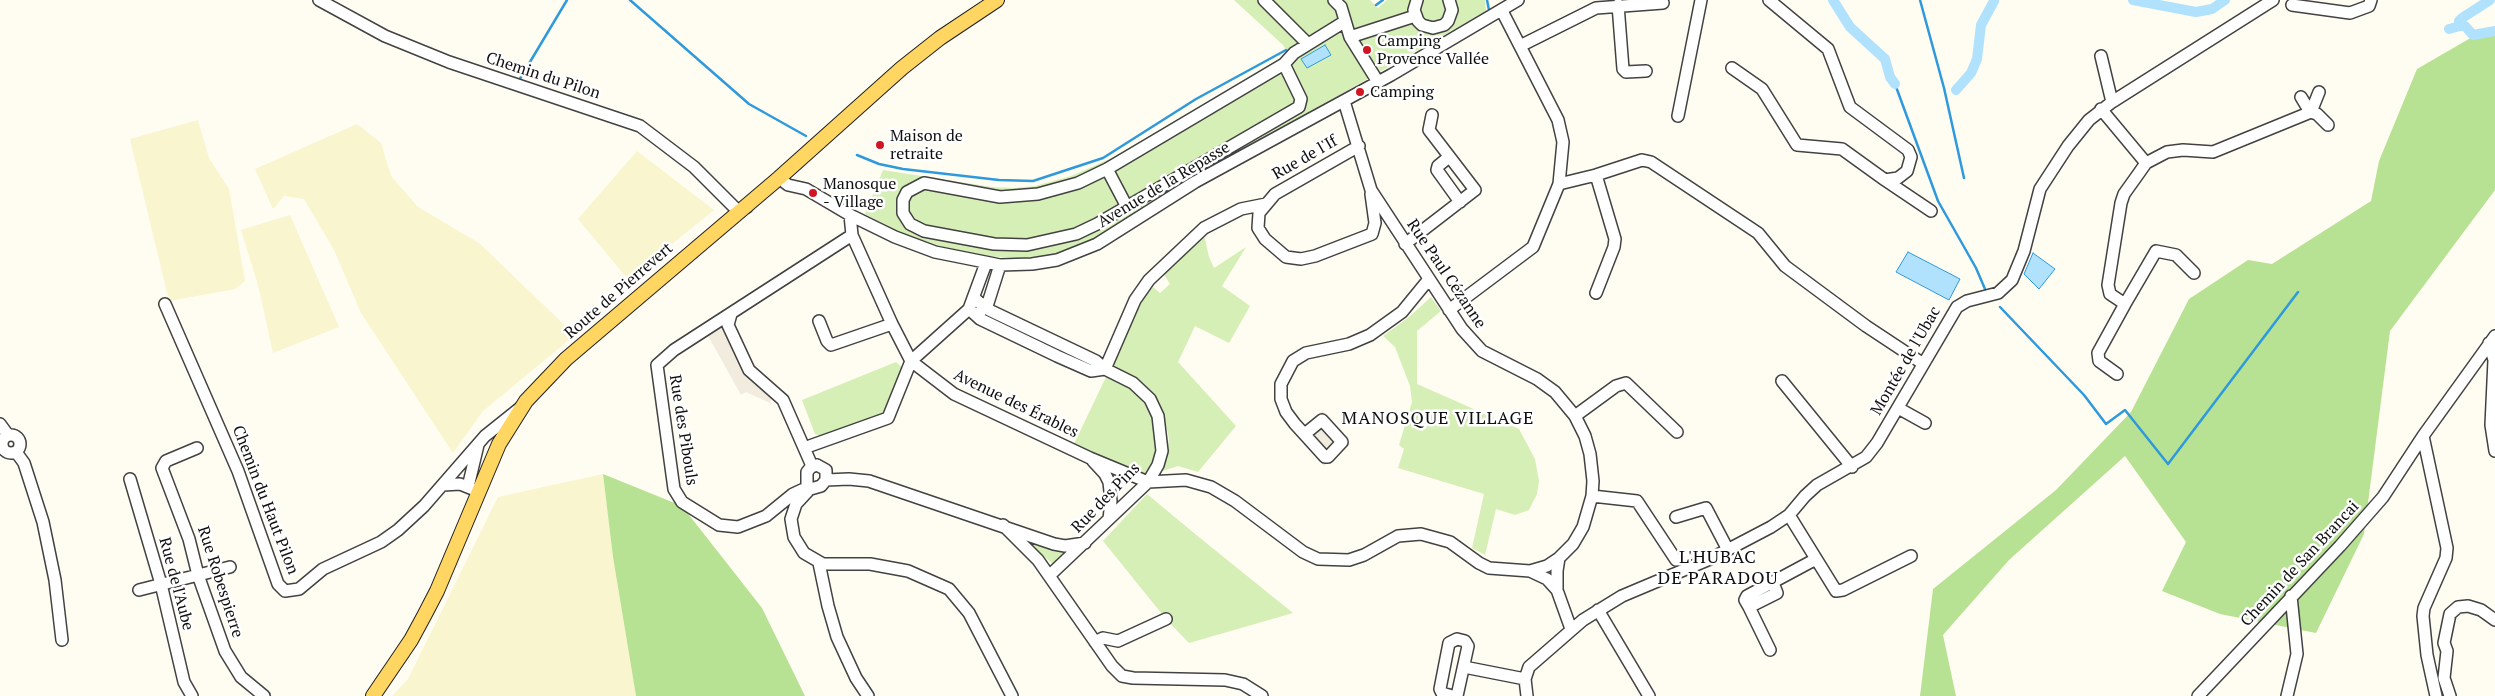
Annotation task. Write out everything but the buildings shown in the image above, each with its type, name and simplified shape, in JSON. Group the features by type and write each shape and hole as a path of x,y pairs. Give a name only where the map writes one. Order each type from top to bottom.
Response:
{"main road":[{"name":"Route de Pierrevert","path":"373,696 383,690 437,591 473,489 521,407 566,359 738,211 785,178 902,68 940,38 997,0"}],"street":[{"name":"Chemin du Pilon","path":"319,0 385,36 448,62 640,126 694,167 738,211"},
{"path":"1264,0 1308,44"},
{"path":"1334,0 1341,7 1350,37 1378,82"},
{"path":"1417,0 1415,16 1422,25 1438,27 1451,16 1449,0"},
{"name":"Avenue de la Repasse","path":"785,178 850,215 916,245 1000,265 1044,262 1087,249 1196,182 1378,82 1518,0"},
{"path":"1678,116 1700,0"},
{"path":"1769,0 1830,51 1851,109 1910,152 1910,161 1905,173 1894,179 1885,180"},
{"name":"Montée de l'Ubac","path":"1525,679 1531,664 1598,610 1644,586 1728,550 1789,515 1811,489 1852,467 1871,452 1898,408 1922,363 1959,305 1998,293 2012,280 2024,251 2043,184 2079,131 2101,109 2272,0"},
{"path":"2292,5 2350,13 2368,6 2371,0"},
{"path":"1520,46 1596,8 1663,3"},
{"path":"1618,5 1623,69 1626,72 1646,71"},
{"path":"1449,310 1533,247 1559,184 1563,142 1558,120 1502,11"},
{"path":"1350,37 1415,16"},
{"path":"1284,64 1299,95 1301,102 1299,107 1127,207 1076,234 1044,242 1017,245 980,242 936,234 910,224 903,214 903,200 907,192 924,183 992,196 1023,196 1065,187 1107,168 1284,64 1294,53 1344,22"},
{"path":"2101,56 2112,102"},
{"path":"1732,68 1762,89 1797,145 1842,149 1931,210"},
{"path":"2125,304 2110,294 2108,286 2122,200 2146,162 2172,151 2213,152 2312,112 2319,92"},
{"path":"2301,97 2312,112 2317,114 2328,125"},
{"name":"Rue Paul Cézanne","path":"1344,100 1371,190 1449,310 1477,347 1544,383 1559,396 1575,416 1585,436 1590,454 1592,496 1580,532 1559,558 1546,566 1530,571"},
{"path":"2101,109 2146,162"},
{"path":"1405,244 1475,190 1428,128 1432,115"},
{"name":"Rue de l'If","path":"1359,146 1284,188 1266,204 1257,222 1262,236 1286,258 1306,258 1372,234 1375,223 1371,190"},
{"path":"1450,157 1438,166 1437,170 1460,202"},
{"path":"1559,184 1596,175 1638,160 1651,162 1761,236 1785,266 1866,326 1922,363"},
{"path":"1107,168 1127,207"},
{"path":"1596,175 1615,238 1614,247 1596,293"},
{"path":"1105,369 1137,295 1149,280 1198,232 1236,212 1266,204"},
{"name":"Avenue des Érables","path":"850,215 852,235 892,324 912,361 954,394 1090,458 1148,482"},
{"name":"Rue des Pibouls","path":"807,489 793,494 766,516 750,524 734,528 719,525 682,502 675,493 656,365 674,350 852,235"},
{"path":"2117,374 2099,361 2098,353 2156,251 2174,255 2194,273"},
{"path":"968,313 986,263"},
{"path":"804,448 888,418 912,361 968,313 985,308 1000,265"},
{"path":"1303,433 1288,415 1281,399 1282,380 1293,361 1306,353 1349,344 1370,335 1402,312 1429,280"},
{"name":"Rue des Pins","path":"974,298 985,308 1096,361 1105,369 1138,386 1150,399 1156,411 1161,430 1162,451 1158,465 1148,482 1050,575"},
{"name":"Chemin du Haut Pilon","path":"165,304 235,462 274,573 282,590 289,592 299,589 323,569 381,542 408,522 494,427 521,407"},
{"name":"Rue des Pins","path":"968,313 1089,370 1105,369"},
{"path":"731,314 728,325 749,370 784,400 812,466"},
{"path":"818,321 827,341 831,345 892,324"},
{"path":"2492,339 2494,360 2491,429 2495,451"},
{"name":"Chemin de San Brancai","path":"2198,696 2373,509 2492,339"},
{"path":"1782,381 1852,467"},
{"path":"1575,416 1616,386 1626,383 1677,432"},
{"path":"1898,408 1925,424"},
{"path":"0,424 8,435"},
{"path":"8,435 14,435 19,439 20,447 16,452 8,453 1,447 2,441 8,435"},
{"path":"2423,436 2447,548 2442,568 2424,608 2427,655 2436,696"},
{"path":"443,485 458,484 473,489 479,443"},
{"name":"Rue Robespierre","path":"197,448 166,461 162,468 189,539 198,575 229,659 247,683 264,696"},
{"path":"16,452 24,463 44,522 55,580 62,640"},
{"path":"1090,458 1102,469 1109,482 1111,501 1108,519"},
{"path":"812,466 807,472 807,489 794,508 792,528 801,549 819,564 888,566 914,573 949,589 969,613 1012,696"},
{"path":"807,489 823,485 826,480 827,473 824,467 812,466"},
{"name":"Rue de l'Aube","path":"130,479 161,584 184,682 192,696"},
{"path":"826,480 849,479 875,482 1061,545 1085,543"},
{"path":"1148,482 1186,480 1211,487 1235,501 1303,552 1322,560 1349,560 1368,553 1398,536 1415,534 1450,542 1480,564 1490,568 1530,571 1548,579 1557,590"},
{"path":"1592,496 1637,501 1676,560"},
{"path":"1676,517 1706,508 1728,550"},
{"path":"1789,515 1838,591 1911,556"},
{"path":"1002,525 1050,575 1112,666 1126,678 1224,680 1243,684 1262,696"},
{"path":"1024,546 1029,535"},
{"path":"1559,558 1557,590 1571,630"},
{"path":"1770,650 1749,608 1777,593 1773,583 1816,558"},
{"path":"819,564 828,606 838,637 856,678 868,696"},
{"path":"138,590 230,567"},
{"path":"2287,696 2297,654 2291,596"},
{"path":"2450,696 2444,678 2446,651 2444,643 2449,618 2458,607 2475,608 2495,620"},
{"path":"1598,610 1649,696"},
{"path":"1095,642 1103,638 1118,641 1166,619"},
{"path":"2424,628 2444,643"},
{"path":"1452,696 1442,694 1440,689 1449,643 1452,640 1459,639 1467,643 1464,667 1457,696"},
{"path":"1464,667 1525,679 1527,696"}],"shaded area":[{"path":"198,120 209,158 229,189 245,281 235,289 169,301 130,139"},
{"path":"357,124 381,143 391,176 418,207 479,243 575,335 483,411 453,453 361,313 334,250 304,199 284,196 273,209 255,169"},
{"path":"637,151 714,210 662,252 626,277 578,219"},
{"path":"290,215 339,327 273,353 258,285 241,230"},
{"path":"721,326 743,373 755,385 772,397 770,403 746,392 741,395 706,332"},
{"path":"1322,411 1350,444 1324,466 1296,434"},
{"path":"603,474 613,557 636,696 392,696 408,679 498,497"}],"green space":[{"path":"1234,0 1370,0 1378,8 1387,0 1485,0 1486,11 1144,207 1113,229 1084,245 1051,255 1017,258 984,256 944,247 904,234 865,214 883,170 992,187 1015,188 1035,186 1071,176 1114,157 1284,56 1286,50 1283,45"},
{"path":"2495,29 2495,190 2390,331 2364,534 2316,633 2220,614 2162,591 2186,542 2125,456 2009,560 1943,635 1956,696 1920,696 1933,589 2056,490 2131,412 2189,299 2248,260 2272,264 2371,201 2379,161 2417,69 2474,36"},
{"path":"1204,235 1209,257 1214,268 1246,247 1222,286 1250,306 1229,343 1195,326 1178,362 1236,426 1198,472 1178,466 1163,471 1169,439 1163,410 1145,386 1112,366 1129,322 1141,301 1153,287 1160,293 1170,284 1163,273"},
{"path":"1431,297 1441,311 1417,331 1417,384 1519,429 1535,459 1539,481 1537,494 1529,510 1515,515 1496,509 1485,555 1472,548 1484,494 1398,468 1404,449 1399,445 1412,402 1410,386 1395,347 1383,336 1409,317"},
{"path":"896,362 905,370 885,414 821,436 815,434 802,400"},
{"path":"1106,377 1127,385 1142,400 1150,414 1156,430 1158,448 1153,468 1148,474 1142,476 1074,444"},
{"path":"603,474 682,506 762,608 805,696 636,696 613,557"},
{"path":"1147,494 1293,613 1189,643 1166,619 1103,541"},
{"path":"1033,543 1065,552 1066,555 1054,565 1031,545"}],"water":[{"path":"1325,45 1331,55 1307,68 1301,59"},
{"path":"1908,252 1960,279 1949,300 1896,272"},
{"path":"2033,253 2055,269 2039,289 2024,274"}],"waterway":[{"path":"518,82 567,0"},
{"path":"630,0 749,104 806,136"},
{"path":"1376,5 1383,0"},
{"path":"1487,0 1489,10"},
{"path":"1833,0 1850,27 1885,59 1890,77 1895,84"},
{"path":"1920,0 1944,88 1964,178"},
{"path":"2133,0 2196,12 2212,9 2225,0"},
{"path":"2490,0 2459,21 2460,26 2465,26 2473,35 2495,31"},
{"path":"1956,90 1971,73 1977,59 1981,25 1994,1"},
{"path":"2449,29 2460,26"},
{"path":"857,155 879,164 903,169 999,180 1033,181 1103,158 1196,99 1286,50"},
{"path":"1895,84 1938,201 1976,268 1985,289"},
{"path":"2000,307 2084,395 2106,424 2125,410 2168,464 2298,292"}],"place":[{"name":"Camping Provence Vallée","path":"1367,50"},
{"name":"Camping","path":"1360,92"},
{"name":"Maison de retraite","path":"880,145"},
{"name":"Manosque - Village","path":"813,193"}],"district":[{"name":"MANOSQUE VILLAGE","path":"1438,419"},
{"name":"L'HUBAC DE PARADOU","path":"1718,568"}]}
